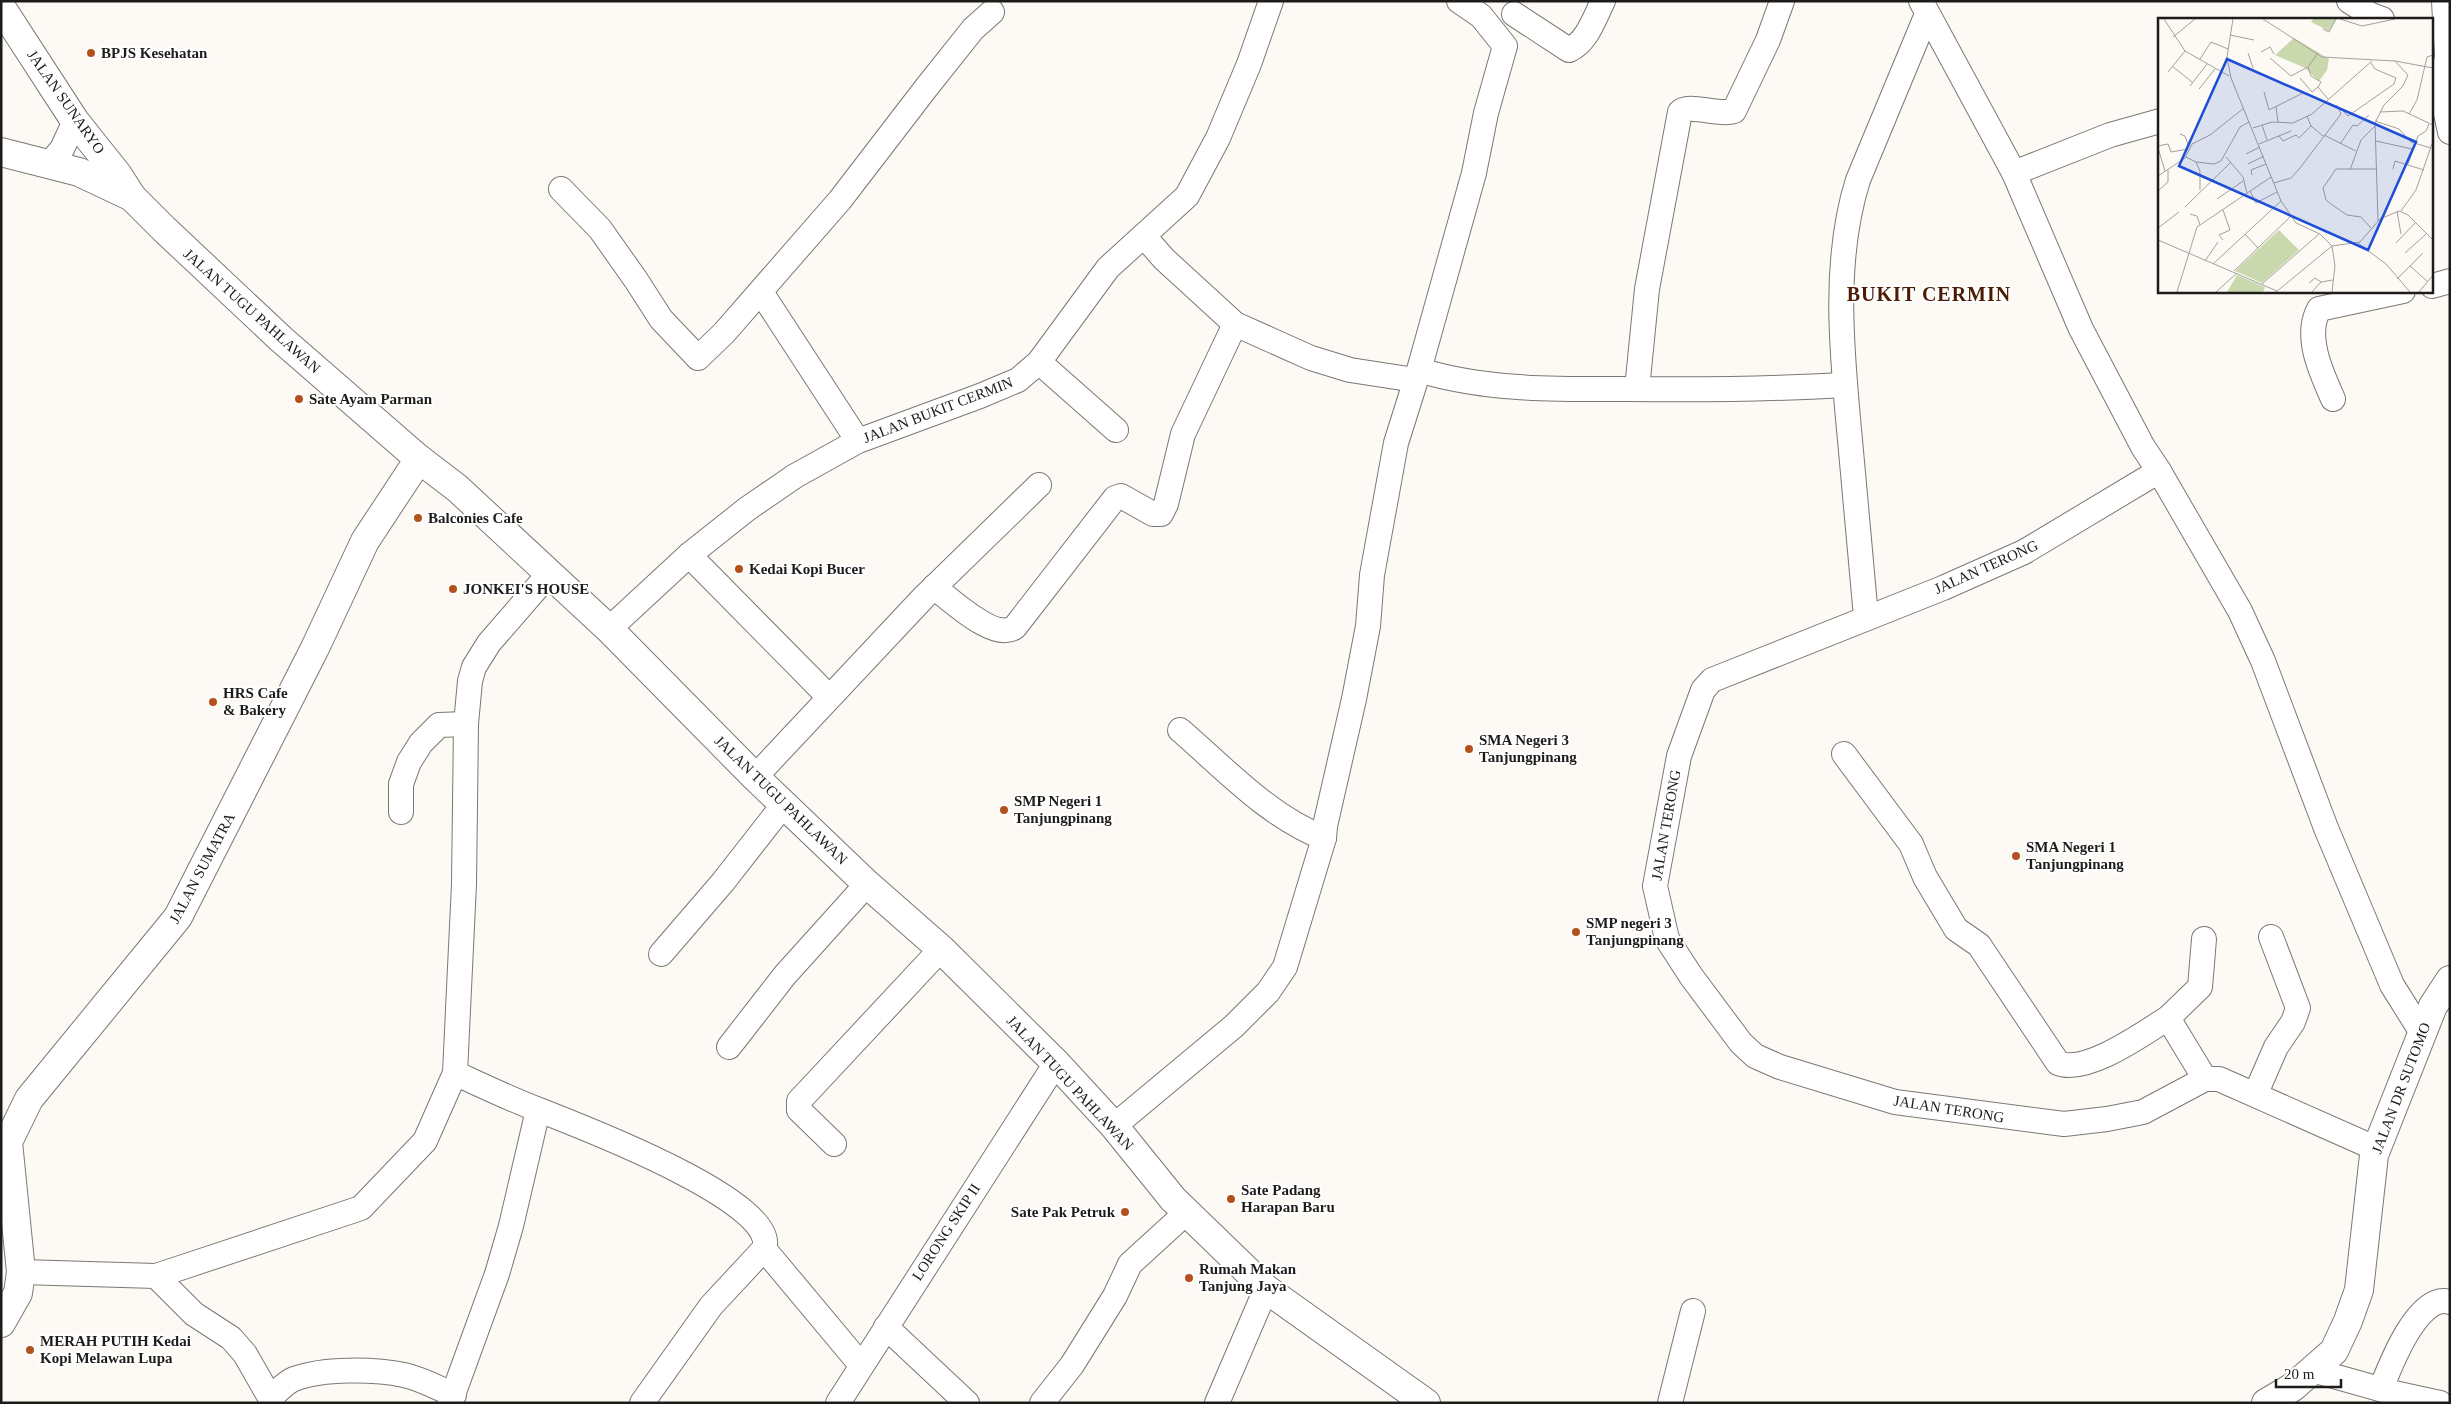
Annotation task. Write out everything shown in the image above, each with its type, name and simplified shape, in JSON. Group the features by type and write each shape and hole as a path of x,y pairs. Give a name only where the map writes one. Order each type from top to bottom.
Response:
{"main road":[{"name":"JALAN SUNARYO","path":"1,7 75,120 118,174 132,197"},
{"path":"1,152 50,163 79,172 132,197"},
{"name":"JALAN TUGU PAHLAWAN","path":"132,197 223,287 418,459 457,488 548,575 609,629 755,777 867,884 941,949 1056,1063 1114,1126 1173,1199 1266,1289 1426,1403"},
{"name":"JALAN SUMATRA","path":"1,1323 18,1293 20,1272 6,1175 4,1140 29,1099 178,917 311,657 365,541 418,459"},
{"name":"JALAN DR SUTOMO","path":"2266,1403 2293,1387 2334,1351 2359,1290 2372,1166 2377,1149 2433,1006 2450,980"}],"street":[{"name":"JALAN BUKIT CERMIN","path":"609,629 689,555 747,509 795,476 858,441 1018,380 1039,362 1108,268 1187,196 1218,138 1249,64 1271,1"},
{"path":"1114,1126 1234,1026 1268,992 1285,967 1324,838 1368,626 1372,575 1396,443 1474,173 1486,113 1505,46 1481,16 1460,1"},
{"path":"1514,14 1569,50 1583,40 1603,1"},
{"path":"1637,389 1647,289 1680,112 1687,108 1724,114 1734,111 1768,40 1782,1"},
{"path":"2348,1 2379,18"},
{"path":"1924,8 2014,173 2071,309 2143,447 2159,471 2240,611 2263,660 2326,828 2389,976 2422,1033"},
{"path":"1866,617 1845,385 1842,298 1844,240 1850,206 1858,180 1924,8"},
{"path":"561,189 600,229 636,280 661,320 698,358 761,292 840,200 973,29 992,12"},
{"path":"2442,13 2447,56 2437,91 2450,132"},
{"path":"50,163 62,149 75,120"},
{"path":"2014,173 2110,135 2158,122"},
{"path":"1144,236 1164,259 1235,324 1311,358 1350,370 1417,375 1473,383 1570,389 1782,389 1845,385"},
{"path":"2434,285 2450,281"},
{"path":"761,292 858,441"},
{"path":"2333,398 2323,376 2315,350 2313,320 2318,308 2398,292"},
{"path":"934,587 965,611 995,630 1008,631 1015,627 1115,498 1121,496 1153,514 1161,514 1166,504 1183,434 1235,324"},
{"path":"1039,362 1116,430"},
{"name":"JALAN TERONG","path":"2159,471 2024,552 1943,588 1866,617 1712,680 1703,690 1679,756 1655,886 1667,940 1691,976 1741,1043 1755,1056 1780,1067 1895,1102 2064,1124 2107,1120 2143,1112 2205,1079"},
{"path":"755,777 828,697 934,587 1039,485"},
{"path":"689,555 828,697"},
{"path":"20,1272 156,1276 361,1208 425,1141 454,1074 464,884 466,724 470,680 474,667 489,643 548,575"},
{"path":"401,812 401,784 409,762 420,743 439,725 466,724"},
{"path":"1180,730 1271,809 1305,831 1324,838"},
{"path":"1844,754 1911,844 1925,877 1952,924 1979,945 2058,1063 2070,1065 2086,1062 2122,1046 2168,1018 2200,987 2204,939"},
{"path":"661,954 723,882 784,804"},
{"path":"728,1047 785,975 867,884"},
{"path":"2256,1093 2276,1047 2293,1022 2298,1008 2272,937"},
{"path":"834,1144 799,1110 799,1101 941,949"},
{"path":"2168,1018 2205,1079 2219,1079 2256,1093 2377,1149"},
{"name":"LORONG SKIP II","path":"838,1403 1056,1063"},
{"path":"454,1074 661,1160 706,1186 739,1209 762,1229 765,1242 764,1249 711,1306 642,1403"},
{"path":"156,1276 194,1314 231,1338 245,1354 272,1401 292,1380 318,1374 352,1372 390,1373 406,1376 452,1399 501,1258 538,1110"},
{"path":"1042,1403 1072,1365 1115,1296 1130,1264 1187,1212"},
{"path":"764,1249 861,1365"},
{"path":"1217,1403 1266,1289"},
{"path":"2380,1389 2417,1315 2437,1302 2450,1302"},
{"path":"1670,1403 1693,1312"},
{"path":"886,1327 968,1403"},
{"path":"2312,1370 2440,1403"}],"place":[{"name":"BPJS Kesehatan","path":"91,53"},
{"name":"Sate Ayam Parman","path":"299,399"},
{"name":"Balconies Cafe","path":"418,518"},
{"name":"Kedai Kopi Bucer","path":"739,569"},
{"name":"JONKEI'S HOUSE","path":"453,589"},
{"name":"HRS Cafe & Bakery","path":"213,702"},
{"name":"SMA Negeri 3 Tanjungpinang","path":"1469,749"},
{"name":"SMP Negeri 1 Tanjungpinang","path":"1004,810"},
{"name":"SMA Negeri 1 Tanjungpinang","path":"2016,856"},
{"name":"SMP negeri 3 Tanjungpinang","path":"1576,932"},
{"name":"Sate Padang Harapan Baru","path":"1231,1199"},
{"name":"Sate Pak Petruk","path":"1125,1212"},
{"name":"Rumah Makan Tanjung Jaya","path":"1189,1278"},
{"name":"MERAH PUTIH Kedai Kopi Melawan Lupa","path":"30,1350"}],"district":[{"name":"BUKIT CERMIN","path":"1929,294"}]}
